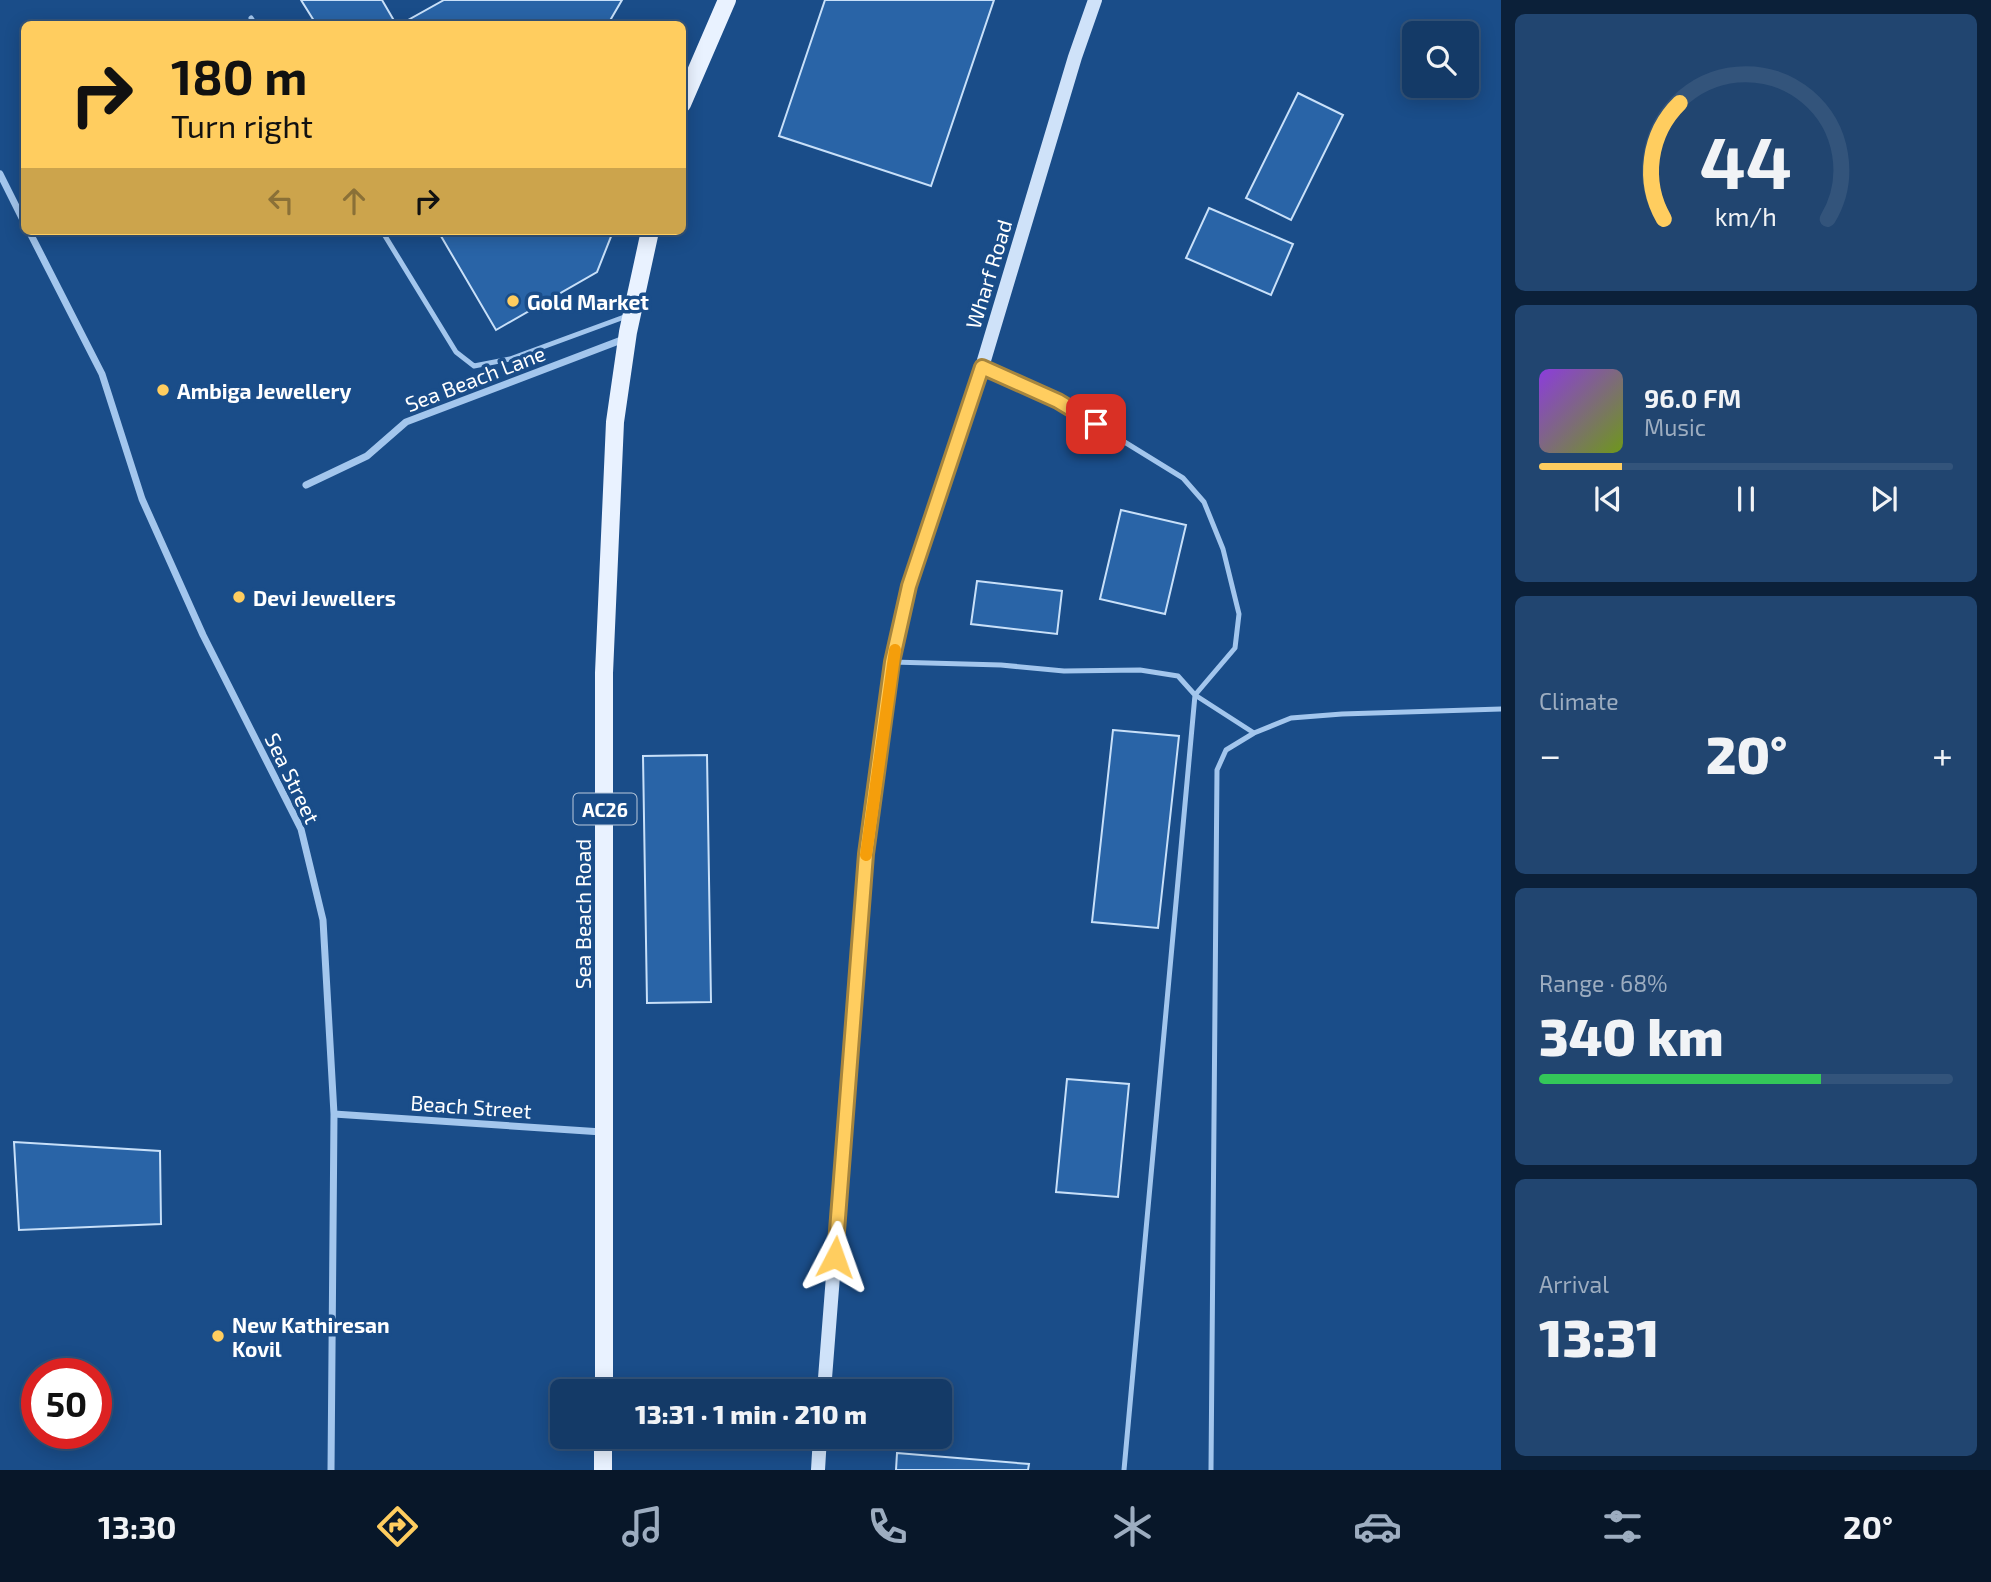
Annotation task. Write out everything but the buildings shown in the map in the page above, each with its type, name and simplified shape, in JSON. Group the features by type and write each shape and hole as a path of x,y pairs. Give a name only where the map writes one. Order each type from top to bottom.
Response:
{"main road":[{"path":"686,95 727,0"},
{"name":"Wharf Road","path":"825,1379 866,854 892,662 909,586 982,367 1075,57 1095,0"},
{"name":"Sea Beach Road","path":"604,1379 604,673 615,422 628,337 649,235"},
{"path":"603,1449 603,1470"},
{"path":"818,1470 820,1449"}],"street":[{"path":"0,174 21,216"},
{"name":"Sea Street","path":"31,235 102,374 142,499 203,635 302,829 323,920 334,1114 331,1470"},
{"name":"Sea Beach Lane","path":"306,485 366,456 406,422 628,337"},
{"name":"Beach Street","path":"334,1114 605,1132"}],"lane":[{"path":"384,235 456,352 474,366 510,359 633,313"},
{"path":"982,367 1058,401 1183,478 1204,502 1223,549 1239,614 1234,648 1195,695 1124,1470"},
{"path":"892,662 1001,665 1064,671 1140,670 1178,676 1195,695 1254,733"},
{"path":"1211,1470 1217,770 1226,750 1254,733 1291,718 1501,709"}],"slow traffic":[{"path":"866,855 895,650"}],"place":[{"name":"Gold Market","path":"513,301"},
{"name":"Ambiga Jewellery","path":"163,390"},
{"name":"Devi Jewellers","path":"239,597"},
{"name":"New Kathiresan Kovil","path":"218,1336"}],"route":[{"path":"835,1257 866,854 892,662 909,586 982,367 1058,401 1096,424"}]}
